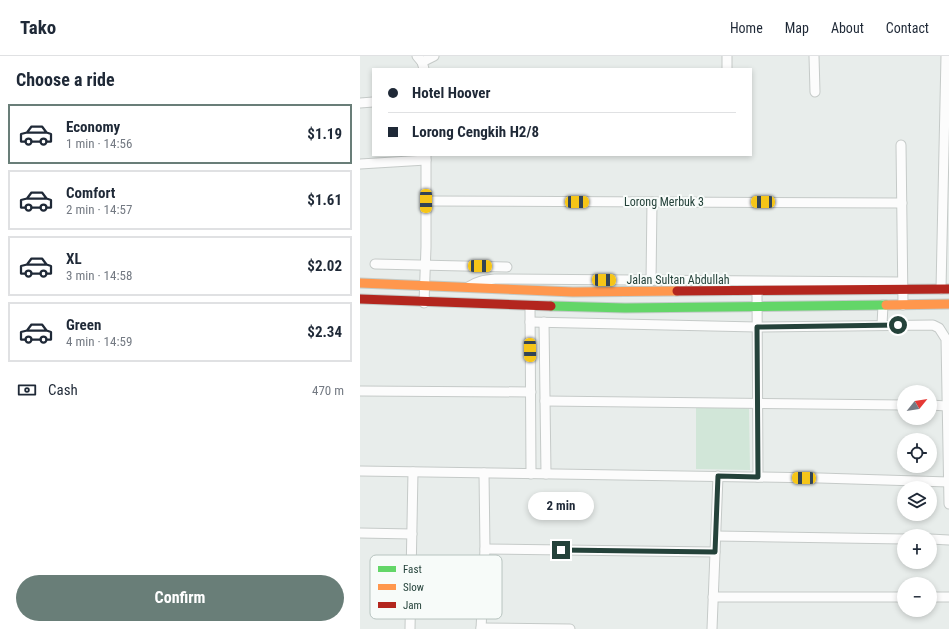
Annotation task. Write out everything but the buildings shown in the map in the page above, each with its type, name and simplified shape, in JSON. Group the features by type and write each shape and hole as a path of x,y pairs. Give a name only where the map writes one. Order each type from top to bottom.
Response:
{"main road":[{"name":"Jalan Sultan Abdullah","path":"360,283 573,292 757,291 903,286 945,289"},
{"path":"360,300 625,308 949,304"}],"street":[{"path":"421,62 434,56"},
{"path":"726,56 727,68"},
{"path":"814,56 815,92"},
{"path":"945,289 946,56"},
{"path":"360,103 372,102"},
{"path":"901,145 902,305"},
{"path":"360,164 426,158 426,265 424,303"},
{"name":"Lorong Merbuk 3","path":"426,201 902,203"},
{"path":"651,281 652,202"},
{"path":"375,264 506,267"},
{"path":"467,288 483,280 495,279 903,286"},
{"path":"757,291 758,477"},
{"path":"882,325 883,305"},
{"path":"530,306 531,474"},
{"path":"625,308 626,324"},
{"path":"530,322 757,327 933,325 943,332 946,339 949,504"},
{"path":"544,322 546,474"},
{"path":"360,391 531,392"},
{"path":"545,401 897,405"},
{"path":"937,405 947,406"},
{"path":"360,471 718,476 949,482"},
{"path":"412,555 413,472"},
{"path":"484,473 484,555"},
{"path":"712,629 718,476"},
{"path":"360,533 412,534"},
{"path":"716,536 897,539"},
{"path":"937,539 949,540"},
{"path":"484,550 715,552"},
{"path":"714,597 897,597"},
{"path":"937,597 949,597"},
{"path":"410,619 410,629"},
{"path":"481,619 481,629 570,629"}],"green space":[{"path":"696,408 749,408 750,470 696,469"}],"traffic: fast":[{"path":"551,306 625,308 886,305"}],"traffic: slow":[{"path":"360,283 573,292 677,291"},
{"path":"886,305 949,304"}],"traffic: jam":[{"path":"677,291 949,289"},
{"path":"360,299 551,306"}],"route":[{"path":"561,550 715,552 718,476 758,477 757,327 898,325"}]}
